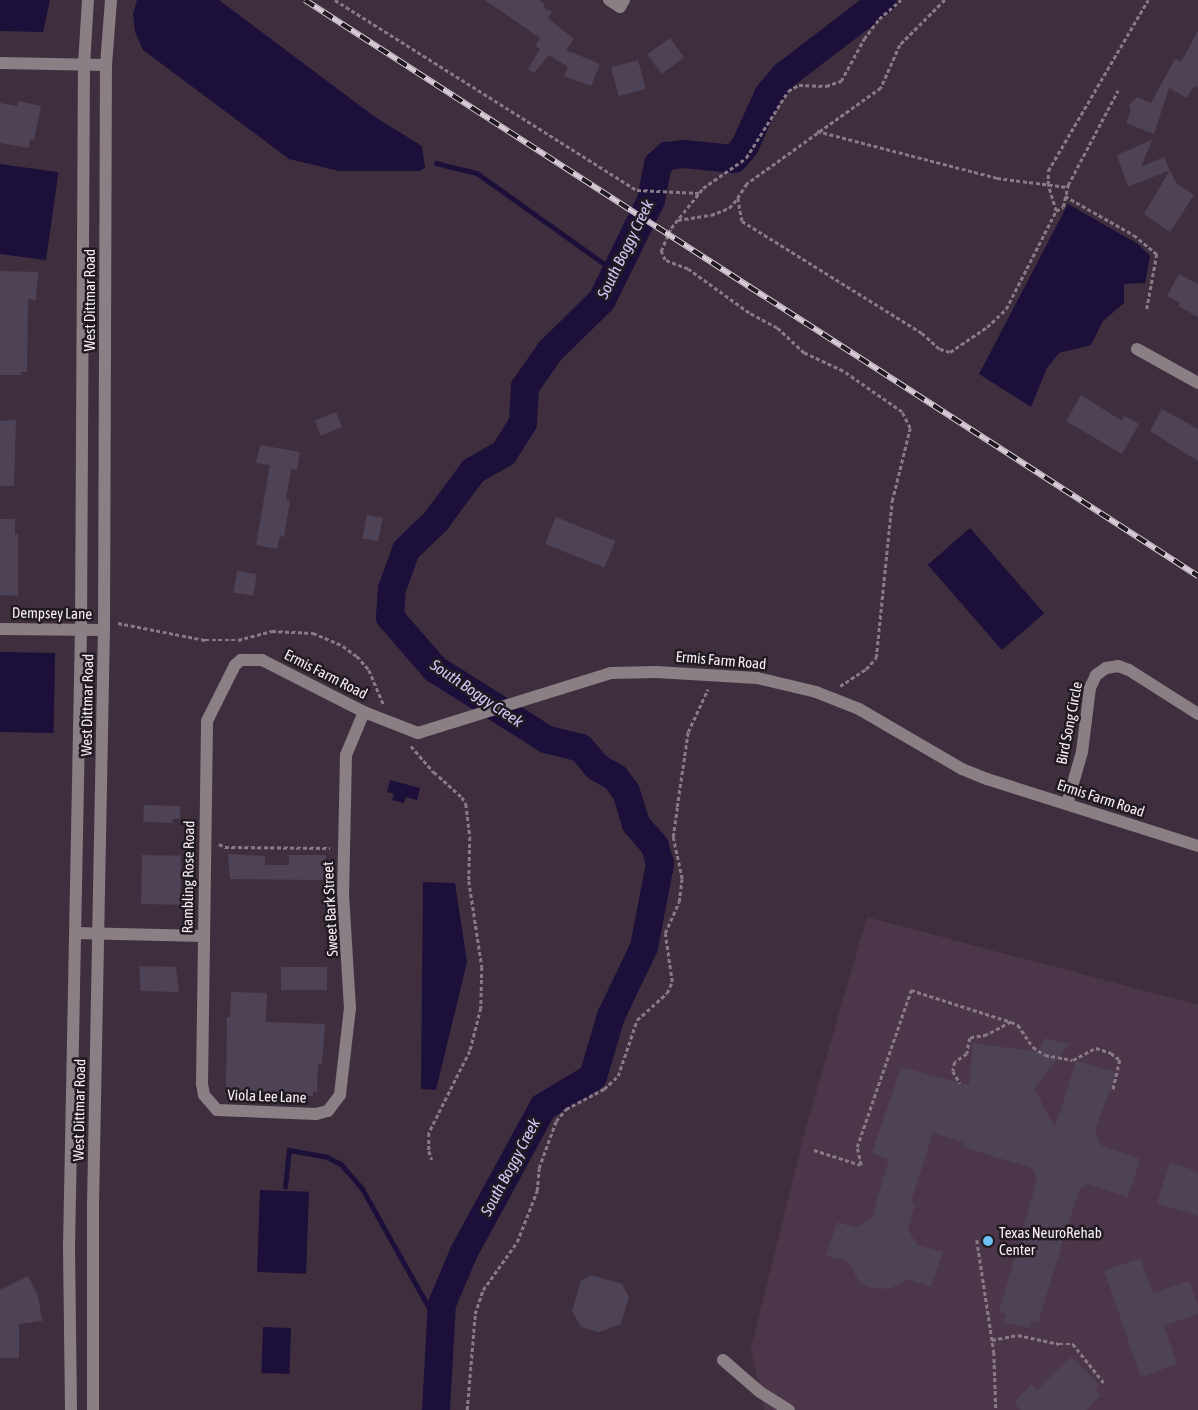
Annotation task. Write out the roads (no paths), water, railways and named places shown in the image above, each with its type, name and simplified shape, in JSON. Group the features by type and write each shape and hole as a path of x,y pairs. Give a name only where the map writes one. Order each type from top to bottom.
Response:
{"street":[{"name":"West Dittmar Road","path":"71,1410 69,1256 81,630 84,65 88,0"},
{"name":"West Dittmar Road","path":"93,1410 104,630 106,65 111,0"},
{"path":"609,0 620,7 624,0"},
{"path":"0,63 106,65"},
{"path":"1137,349 1198,383"},
{"name":"Dempsey Lane","path":"0,629 104,630"},
{"name":"Ermis Farm Road","path":"235,665 242,660 262,660 364,712 418,733 586,681 630,672 757,678 816,692 892,726 962,769 1198,846"},
{"name":"Rambling Rose Road","path":"204,1095 207,720 235,665"},
{"name":"Bird Song Circle","path":"1067,804 1082,752 1090,688 1096,675 1106,668 1118,666 1129,670 1198,714"},
{"name":"Sweet Bark Street","path":"334,1106 340,1096 349,1039 350,1008 343,894 346,755 364,712"},
{"path":"76,933 204,936"},
{"name":"Viola Lee Lane","path":"204,1095 217,1110 226,1112 316,1114 328,1111 334,1106"},
{"path":"723,1360 760,1392 789,1410"}],"waterway":[{"name":"South Boggy Creek","path":"436,1410 442,1304 464,1252 543,1107 593,1077 611,1016 644,947 660,864 655,846 636,824 626,792 616,778 597,767 581,748 546,739 435,669 390,617 392,589 406,550 436,521 473,471 504,453 523,423 525,387 550,351 602,300 651,200 658,165 667,156 683,154 734,159 745,146 768,95 785,75 883,0"},
{"path":"436,163 477,173 616,272"},
{"path":"285,1187 289,1150 327,1157 341,1164 362,1188 441,1329"}],"railway":[{"path":"305,0 1198,576"}],"place":[{"name":"Texas NeuroRehab Center","path":"988,1241"}]}
